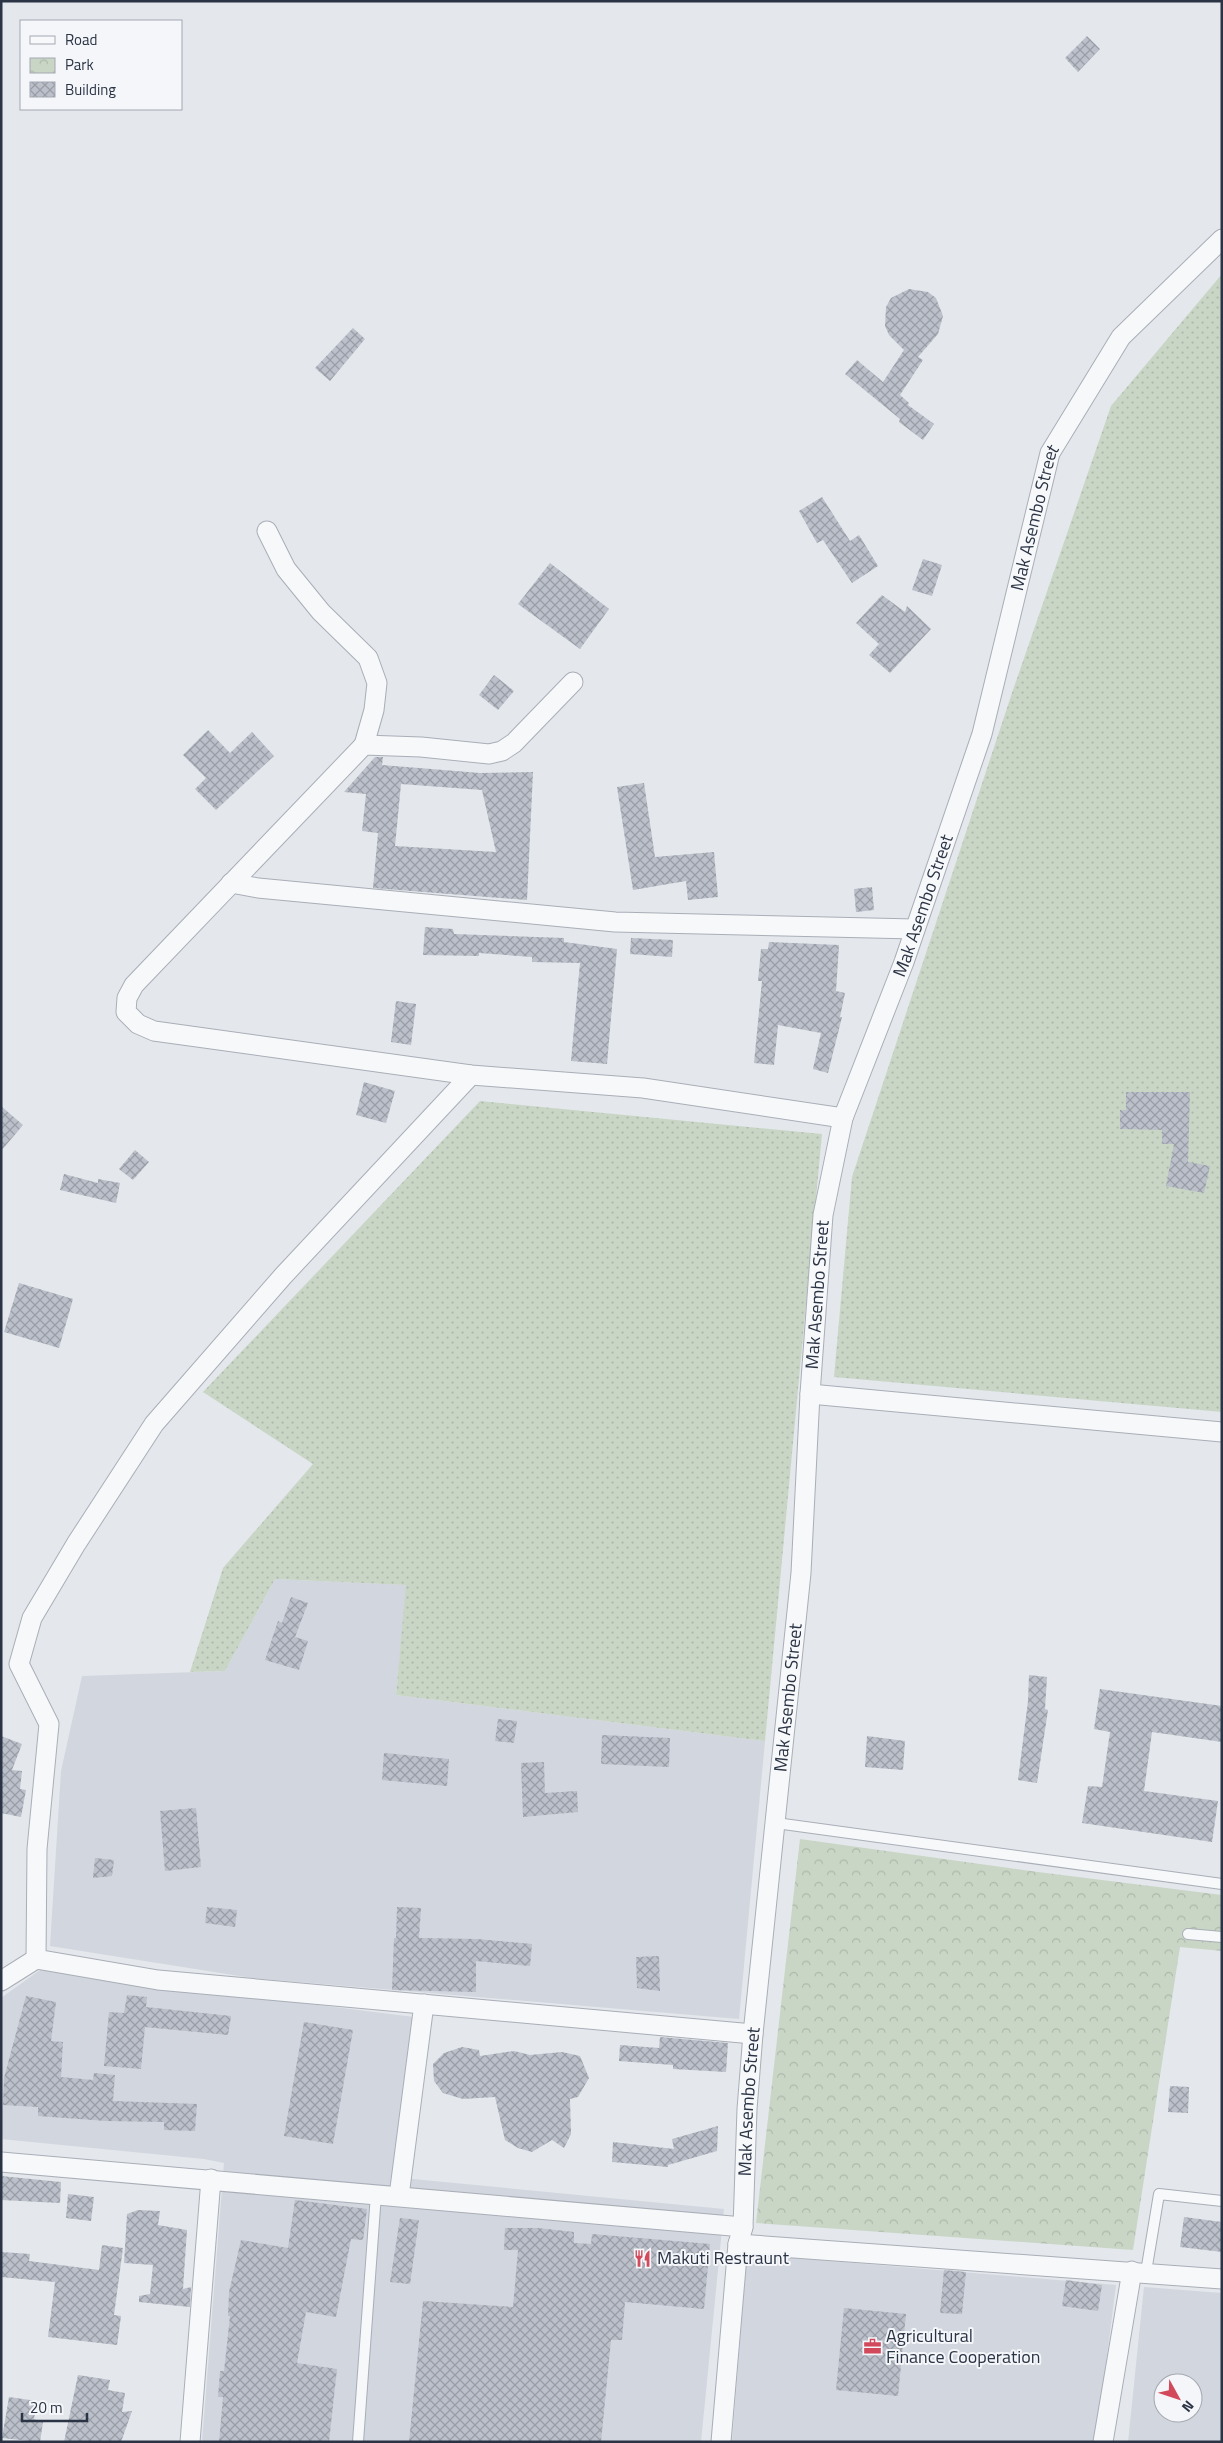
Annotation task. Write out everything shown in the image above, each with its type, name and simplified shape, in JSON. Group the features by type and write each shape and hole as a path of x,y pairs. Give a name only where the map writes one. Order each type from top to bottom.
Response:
{"street":[{"name":"Mak Asembo Street","path":"721,2442 740,2235 753,2034 801,1573 810,1394 823,1215 843,1118 915,929 982,734 1050,452 1121,337 1222,239"},
{"path":"267,531 274,549 286,569 321,612 368,658 378,683 374,710 364,745 134,985 128,998 126,1012 138,1024 154,1031 471,1075 643,1088 843,1118"},
{"path":"364,745 421,747 489,754 502,751 514,743 573,682"},
{"path":"231,883 258,888 615,922 915,929"},
{"path":"36,1959 37,1849 49,1724 19,1664 32,1618 76,1544 154,1424 283,1276 471,1075"},
{"path":"810,1394 1222,1432"},
{"path":"1,1981 36,1959 158,1980 753,2034"},
{"path":"399,2196 424,2004"},
{"path":"1,2162 399,2196 740,2235 1222,2279"},
{"path":"190,2442 211,2179"},
{"path":"1103,2442 1139,2272"}],"lane":[{"path":"776,1824 1222,1884"},
{"path":"1188,1934 1222,1936"},
{"path":"358,2442 376,2194"},
{"path":"1139,2272 1159,2194 1222,2201"}],"shaded area":[{"path":"275,1579 407,1585 396,1695 765,1741 739,2019 252,1978 50,1946 61,1771 82,1676 225,1671"},
{"path":"40,1970 414,2017 392,2177 724,2209 701,2442 202,2442 224,2163 204,2159 1,2139 1,1998"},
{"path":"747,2254 1116,2285 1096,2442 732,2442"},
{"path":"1144,2287 1222,2293 1222,2442 1128,2442"}],"green space":[{"path":"1222,274 1222,1412 834,1377 852,1177 1012,693 1111,406"},
{"path":"480,1101 822,1134 765,1741 396,1695 406,1585 275,1579 225,1671 190,1672 223,1568 313,1464 203,1392"},
{"path":"800,1839 1222,1895 1222,1951 1180,1947 1133,2250 756,2223"}],"building":[{"path":"1087,36 1100,49 1078,72 1065,58"},
{"path":"909,289 928,292 936,298 943,316 938,334 918,357 923,360 900,395 909,403 908,405 934,424 923,440 899,422 900,419 845,374 857,360 883,382 904,350 889,335 885,326 886,307 891,298"},
{"path":"353,328 365,339 330,381 315,368"},
{"path":"822,497 850,541 859,535 878,566 852,583 823,540 817,543 799,511"},
{"path":"923,559 942,565 932,596 912,590"},
{"path":"550,563 609,609 580,649 518,604"},
{"path":"882,595 905,612 907,606 931,629 890,673 869,655 879,644 856,623"},
{"path":"494,675 514,691 498,710 479,695"},
{"path":"208,730 230,753 252,732 274,756 216,810 195,789 206,778 183,755"},
{"path":"375,757 383,757 382,765 480,773 533,772 527,900 373,888 378,833 362,831 366,794 344,792","holes":["401,784 482,790 496,852 395,846"]},
{"path":"644,783 655,857 714,852 718,897 688,900 686,881 633,890 617,787"},
{"path":"872,887 874,910 856,912 854,889"},
{"path":"425,927 453,929 454,934 564,938 564,942 617,949 607,1064 571,1061 580,963 532,962 532,957 479,953 479,956 423,955"},
{"path":"631,938 673,940 672,957 630,954"},
{"path":"769,942 839,945 836,991 845,993 840,1017 842,1017 828,1073 813,1069 821,1033 778,1025 774,1065 754,1063 762,981 758,981 761,949 768,949"},
{"path":"396,1001 416,1004 411,1045 391,1042"},
{"path":"364,1082 395,1091 386,1123 356,1115"},
{"path":"1126,1092 1190,1092 1188,1162 1210,1166 1204,1193 1166,1186 1174,1144 1162,1144 1162,1130 1120,1129 1120,1110 1126,1110"},
{"path":"1,1106 23,1125 1,1151"},
{"path":"135,1150 149,1162 133,1180 119,1169"},
{"path":"64,1174 98,1183 98,1179 120,1183 116,1203 60,1190"},
{"path":"19,1283 73,1299 59,1348 4,1332"},
{"path":"291,1597 308,1603 295,1637 308,1641 299,1670 265,1660 278,1621 282,1623"},
{"path":"1029,1675 1047,1677 1045,1709 1048,1710 1037,1783 1018,1780 1028,1701"},
{"path":"1100,1689 1222,1706 1222,1742 1152,1732 1144,1791 1218,1801 1212,1842 1082,1823 1088,1786 1102,1787 1110,1732 1094,1729"},
{"path":"498,1719 517,1721 514,1743 495,1741"},
{"path":"602,1735 670,1738 669,1767 601,1764"},
{"path":"1,1736 22,1744 12,1770 22,1771 20,1789 26,1790 21,1817 1,1813"},
{"path":"867,1736 905,1741 903,1770 865,1767"},
{"path":"384,1753 449,1759 447,1786 382,1780"},
{"path":"544,1762 545,1793 577,1791 578,1812 523,1817 521,1763"},
{"path":"196,1808 201,1867 165,1871 160,1811"},
{"path":"95,1858 114,1860 112,1876 93,1878"},
{"path":"207,1907 237,1910 235,1927 205,1923"},
{"path":"397,1907 421,1908 419,1938 477,1939 532,1944 530,1966 476,1961 476,1992 392,1990"},
{"path":"659,1956 660,1991 637,1988 636,1957"},
{"path":"127,1995 147,1997 146,2007 231,2016 228,2035 145,2027 141,2069 104,2066 109,2012 124,2013"},
{"path":"26,1996 56,2002 51,2041 63,2042 61,2077 93,2080 94,2073 115,2075 113,2101 197,2104 195,2131 164,2130 164,2122 106,2121 38,2116 38,2107 3,2105 4,2078"},
{"path":"304,2022 353,2030 333,2144 284,2136"},
{"path":"660,2037 728,2043 726,2072 673,2069 673,2065 619,2061 620,2045 659,2048"},
{"path":"462,2047 479,2050 480,2056 514,2051 530,2055 562,2052 580,2056 589,2078 578,2097 570,2099 571,2134 564,2148 552,2140 532,2152 518,2148 505,2140 495,2097 463,2099 443,2093 434,2081 433,2064 444,2053"},
{"path":"1170,2086 1189,2087 1188,2113 1168,2112"},
{"path":"718,2126 717,2151 668,2165 668,2167 612,2162 613,2142 674,2149 672,2139"},
{"path":"1,2176 61,2182 60,2203 1,2200"},
{"path":"68,2194 94,2197 91,2221 66,2218"},
{"path":"295,2200 367,2209 363,2240 351,2239 336,2317 306,2312 297,2363 337,2369 329,2442 219,2442 223,2397 218,2397 220,2371 224,2371 230,2316 228,2316 229,2292 241,2240 288,2248"},
{"path":"138,2210 160,2211 158,2225 187,2230 183,2289 191,2287 190,2307 139,2302 139,2296 150,2294 153,2265 124,2263 127,2214"},
{"path":"1184,2217 1222,2222 1222,2252 1180,2247"},
{"path":"400,2218 419,2220 410,2284 390,2282"},
{"path":"505,2228 538,2228 574,2232 574,2243 591,2244 592,2234 710,2244 704,2309 625,2302 622,2340 611,2340 601,2442 409,2442 423,2301 513,2307 518,2250 504,2250"},
{"path":"102,2245 123,2248 114,2315 121,2316 117,2345 48,2337 55,2282 1,2277 1,2252 30,2254 29,2261 99,2270"},
{"path":"944,2270 966,2272 962,2314 940,2313"},
{"path":"1066,2280 1102,2285 1098,2311 1062,2306"},
{"path":"844,2308 906,2314 898,2396 836,2390"},
{"path":"78,2375 110,2380 108,2390 125,2393 122,2412 132,2411 121,2442 64,2442"},
{"path":"9,2397 37,2401 34,2419 43,2422 40,2442 2,2438"}],"place":[{"name":"Makuti Restraunt","path":"643,2258"},
{"name":"Agricultural Finance Cooperation","path":"872,2346"}]}
